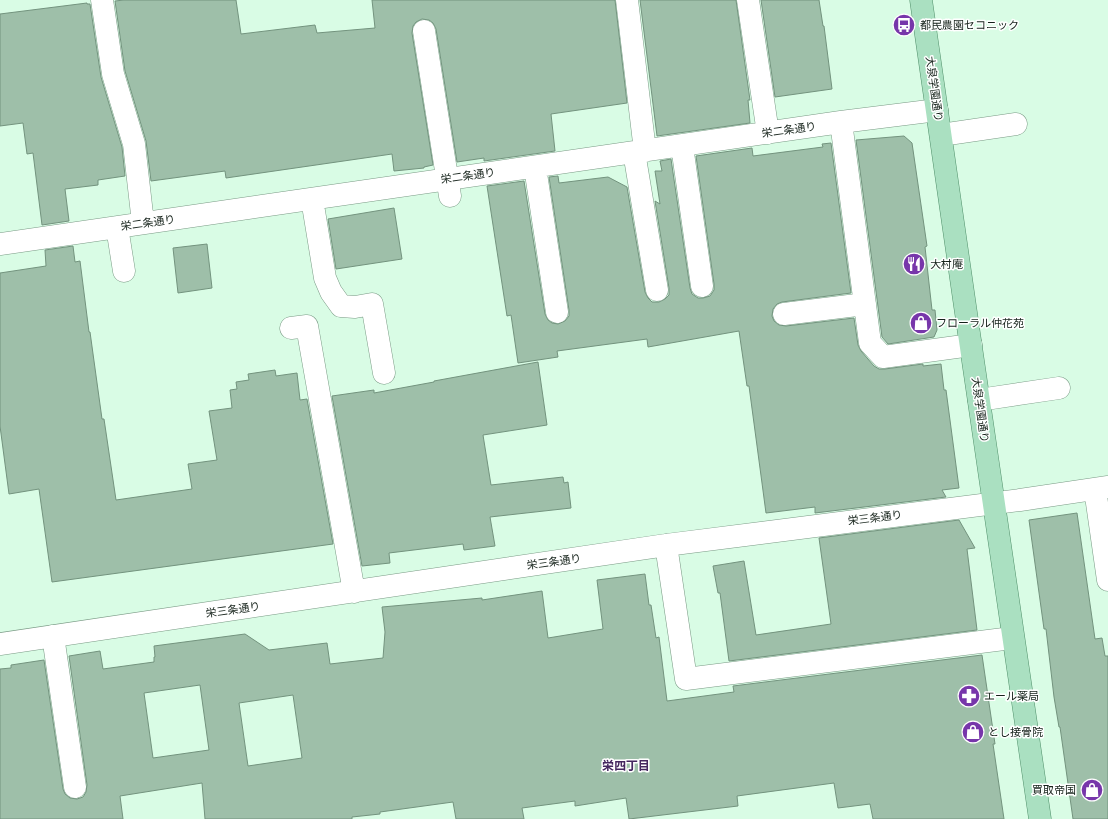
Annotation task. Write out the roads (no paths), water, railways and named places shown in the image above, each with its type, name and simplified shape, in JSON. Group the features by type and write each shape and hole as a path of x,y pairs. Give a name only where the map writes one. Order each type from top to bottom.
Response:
{"main road":[{"name":"大泉学園通り","path":"921,0 972,345 1012,638 1040,819"}],"street":[{"path":"102,0 113,74 134,144 143,223"},
{"path":"627,0 640,152 657,290"},
{"path":"748,0 768,133"},
{"path":"424,31 449,188"},
{"name":"栄二条通り","path":"0,244 312,199 449,188 535,166 841,122 937,110"},
{"path":"841,122 870,343 883,357 972,345"},
{"path":"941,135 1016,124"},
{"path":"682,146 702,286"},
{"path":"535,166 556,312"},
{"path":"312,199 325,278 331,292 341,306 355,307 372,304 384,373"},
{"path":"117,227 124,271"},
{"path":"784,314 865,304"},
{"path":"291,328 308,326 354,592"},
{"path":"979,400 1059,388"},
{"path":"1102,488 1108,580"},
{"name":"栄三条通り","path":"0,644 666,546 1102,488"},
{"path":"666,546 686,679 1012,638"},
{"path":"53,636 75,787"}],"place":[{"name":"都民農園セコニック","path":"904,25"},
{"name":"大村庵","path":"914,264"},
{"name":"フローラル仲花苑","path":"921,323"},
{"name":"エール薬局","path":"969,696"},
{"name":"とし接骨院","path":"973,732"},
{"name":"買取帝国","path":"1092,790"}],"district":[{"name":"栄四丁目","path":"626,766"}]}
